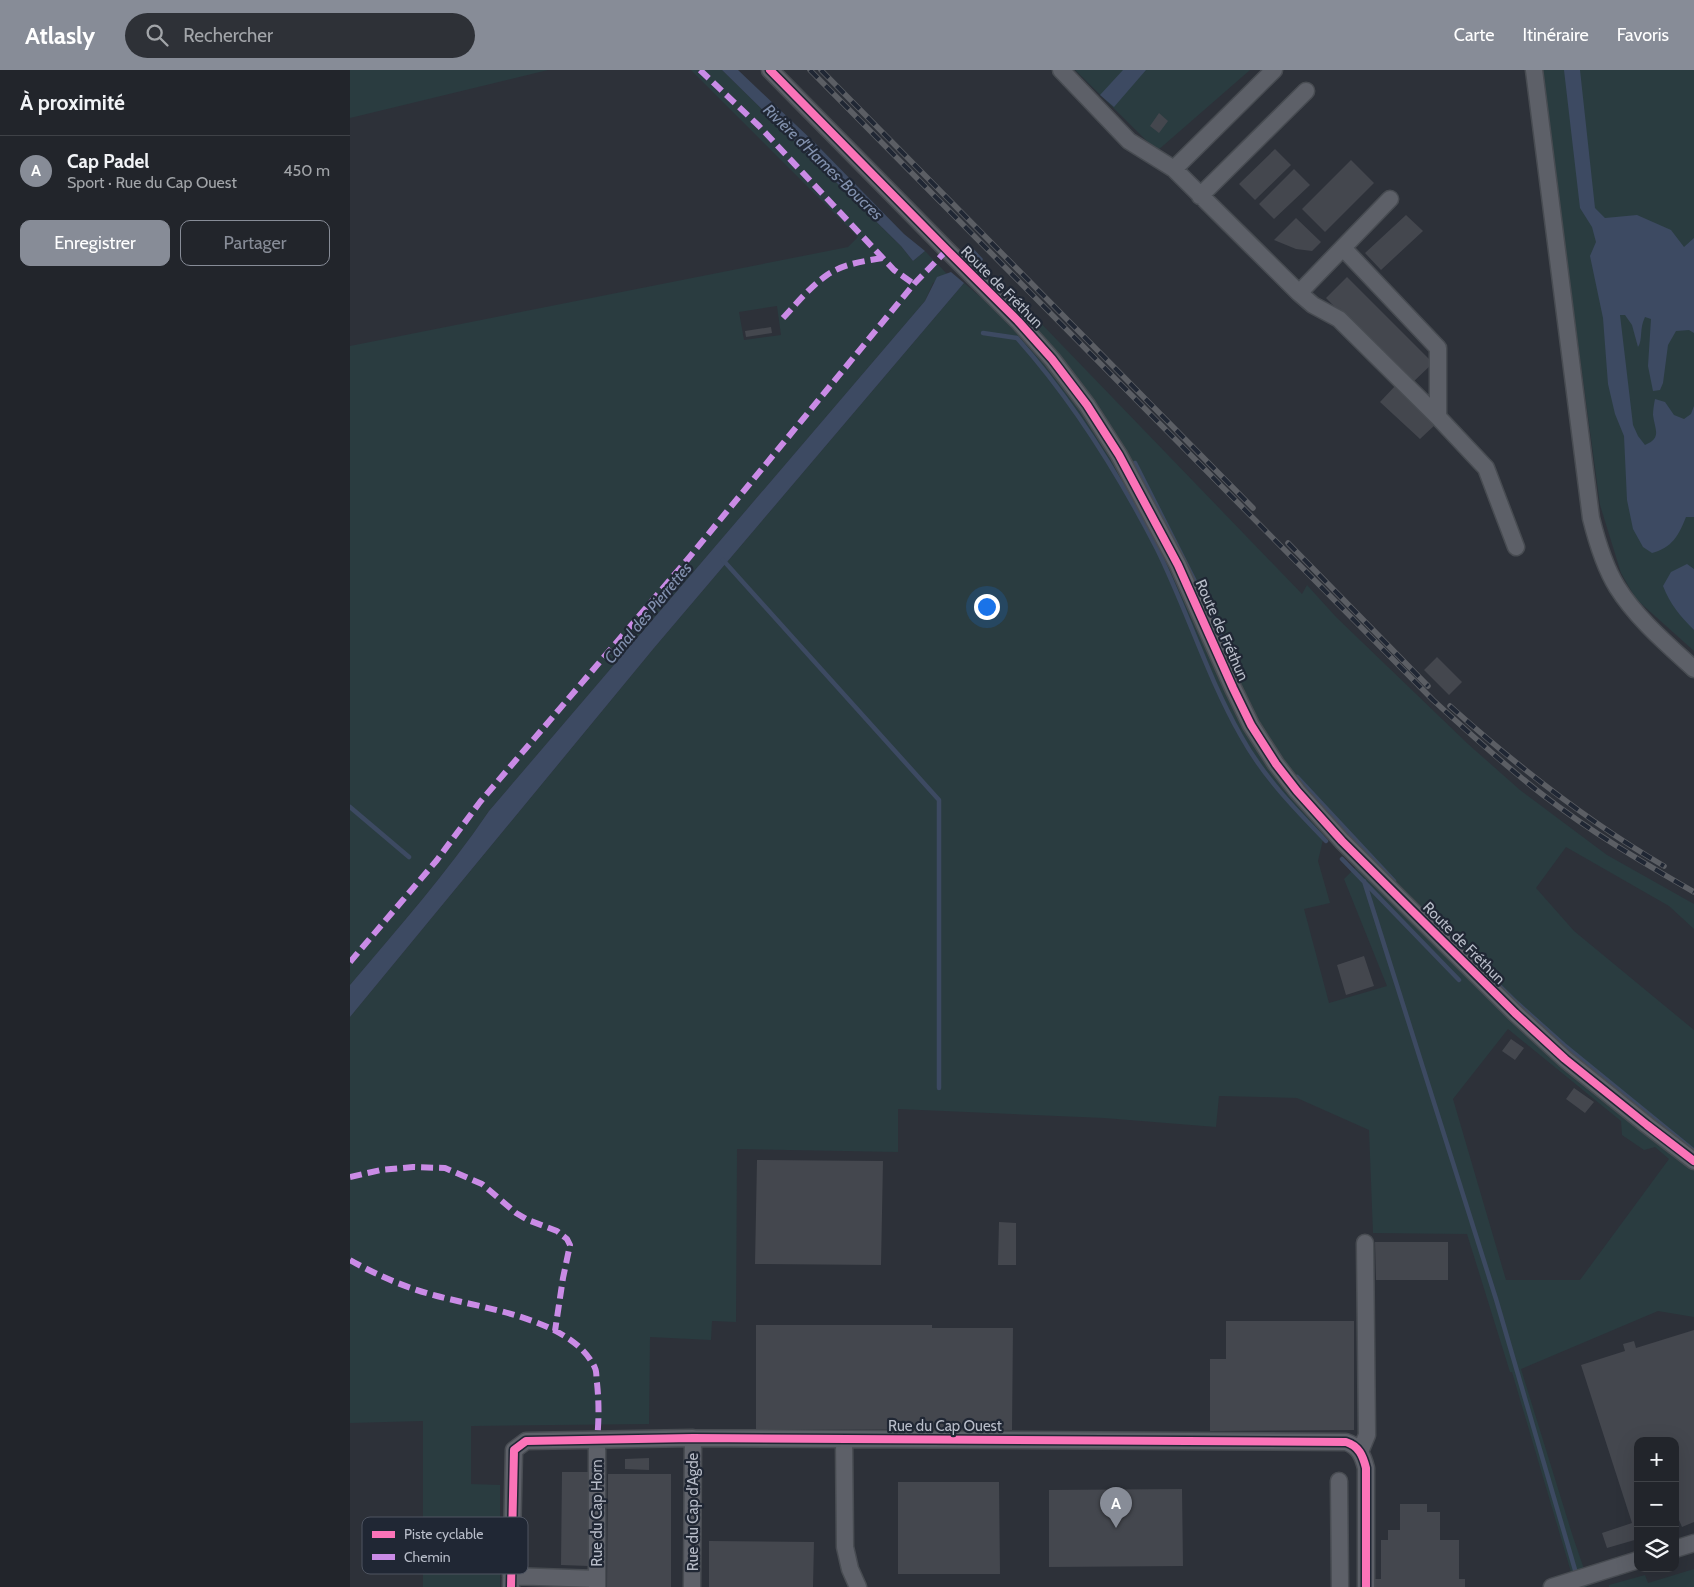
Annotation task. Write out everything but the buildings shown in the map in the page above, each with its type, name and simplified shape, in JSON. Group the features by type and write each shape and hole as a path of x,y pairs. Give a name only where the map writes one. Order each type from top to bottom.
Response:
{"street":[{"name":"Route de Fréthun","path":"770,70 1018,321 1052,359 1087,405 1119,455 1178,565 1242,707 1268,752 1297,790 1342,841 1514,1013 1571,1064 1694,1161"},
{"path":"1061,70 1128,141 1174,169 1299,293 1313,305 1339,319 1438,417 1486,468 1516,548"},
{"path":"1174,169 1274,70"},
{"path":"1534,70 1591,518 1595,535 1601,554 1617,588 1655,634 1694,669"},
{"path":"1200,196 1306,91"},
{"path":"1299,293 1390,199"},
{"path":"1343,248 1438,348 1438,417"},
{"path":"1365,1243 1367,1435 1360,1452 1366,1468 1366,1587"},
{"name":"Rue du Cap Ouest","path":"512,1517 514,1450 526,1441 693,1438 1341,1442 1351,1444 1360,1452"},
{"name":"Rue du Cap d'Agde","path":"692,1587 693,1438"},
{"path":"844,1439 845,1547 850,1569 858,1587"},
{"name":"Rue du Cap Horn","path":"597,1440 597,1583"},
{"path":"1340,1481 1340,1587"},
{"path":"1679,1548 1694,1543"},
{"path":"1555,1586 1634,1561"},
{"path":"511,1581 597,1583"}],"shaded area":[{"path":"350,70 548,70 350,118"},
{"path":"691,70 722,70 901,246 913,261 925,251 947,274 933,283 925,301 489,811 439,878 350,985 350,346 848,247 858,237","holes":["777,306 781,335 744,340 739,312"]},
{"path":"1075,70 1250,70 1157,151"},
{"path":"1541,70 1694,70 1694,651 1636,599 1621,573 1600,505"},
{"path":"964,283 1016,327 1032,314 1302,594 1307,585 1336,617 1468,744 1520,790 1607,855 1694,904 1694,929 1669,906 1566,847 1536,888 1574,931 1694,1030 1694,1317 1658,1311 1521,1369 1584,1569 1587,1587 1577,1587 1512,1372 1510,1372 1467,1234 1373,1233 1369,1130 1297,1098 1219,1096 1216,1127 1104,1118 898,1109 898,1152 737,1149 736,1322 712,1321 711,1340 650,1337 649,1424 471,1426 471,1484 500,1485 500,1517 423,1517 423,1421 350,1423 350,1017 654,648","holes":["1325,831 1356,867 1344,879 1387,986 1329,1003 1304,909 1330,903 1318,861","1508,1029 1621,1121 1622,1135 1644,1150 1655,1147 1669,1159 1580,1280 1506,1280 1453,1099"]},
{"path":"1694,1569 1694,1587 1609,1587 1609,1585 1645,1575 1648,1583"},
{"path":"423,1574 500,1574 500,1587 423,1587"}],"water":[{"name":"Rivière d'Hames-Boucres","path":"722,70 738,70 815,143 904,234 925,251 913,261 901,246"},
{"path":"1123,70 1146,70 1114,107 1100,95"},
{"path":"1564,70 1580,70 1595,208 1605,218 1637,215 1671,230 1684,247 1694,238 1694,333 1689,330 1676,331 1668,345 1663,383 1660,390 1653,391 1648,366 1651,319 1645,317 1638,347 1632,325 1625,315 1620,315 1633,425 1645,445 1656,436 1653,415 1655,399 1665,402 1674,415 1684,419 1691,414 1694,406 1694,517 1686,517 1681,530 1674,540 1665,548 1652,553 1643,547 1633,529 1627,500 1624,436 1615,414 1608,384 1603,318 1590,256 1596,242 1592,227 1580,208"},
{"path":"971,246 983,259 981,264 982,272 965,256"},
{"path":"951,272 964,283 654,648 350,1017 350,985 439,878 489,811 925,301 937,277"},
{"path":"1687,564 1694,569 1694,630 1676,610 1663,586 1671,572"}],"waterway":[{"path":"983,333 1017,338 1038,362 1094,439 1127,493 1157,549 1207,667 1241,736 1269,778 1326,841"},
{"path":"1135,463 1214,619 1239,681"},
{"path":"723,560 939,800 939,1088"},
{"path":"1297,777 1394,881"},
{"path":"350,807 409,857"},
{"path":"1342,859 1459,980"},
{"path":"1364,881 1496,1299 1580,1587"},
{"path":"1470,957 1564,1045 1693,1150"}],"railway":[{"path":"810,70 1433,700 1473,737 1561,809 1617,846 1694,892"},
{"path":"821,70 1253,508"},
{"path":"1288,543 1428,686"},
{"path":"1450,706 1553,792 1635,849 1664,866"}],"marked path":[{"path":"700,70 759,126 894,270 914,284"},
{"path":"350,962 437,860 480,802 687,560 914,284 947,250"},
{"path":"783,318 804,295 833,271 883,258"},
{"path":"350,1177 381,1170 413,1167 445,1168 482,1184 516,1213 528,1220 557,1231 567,1239 570,1245 555,1331"},
{"path":"350,1260 383,1277 406,1286 429,1294 527,1319 568,1338 584,1352 596,1370 598,1390 597,1440"}],"cycle path":[{"path":"770,70 1018,321 1052,359 1087,405 1119,455 1178,565 1251,725 1276,764 1297,791 1342,841 1515,1013 1565,1059 1694,1161"},
{"path":"513,1517 514,1450 526,1441 693,1438 1346,1442 1360,1452 1366,1468 1366,1587"},
{"path":"511,1574 511,1587"}],"place":[{"name":"Cap Padel","path":"1116,1528"}],"water label":[{"name":"Canal des Pierrettes","path":"648,613"}]}
